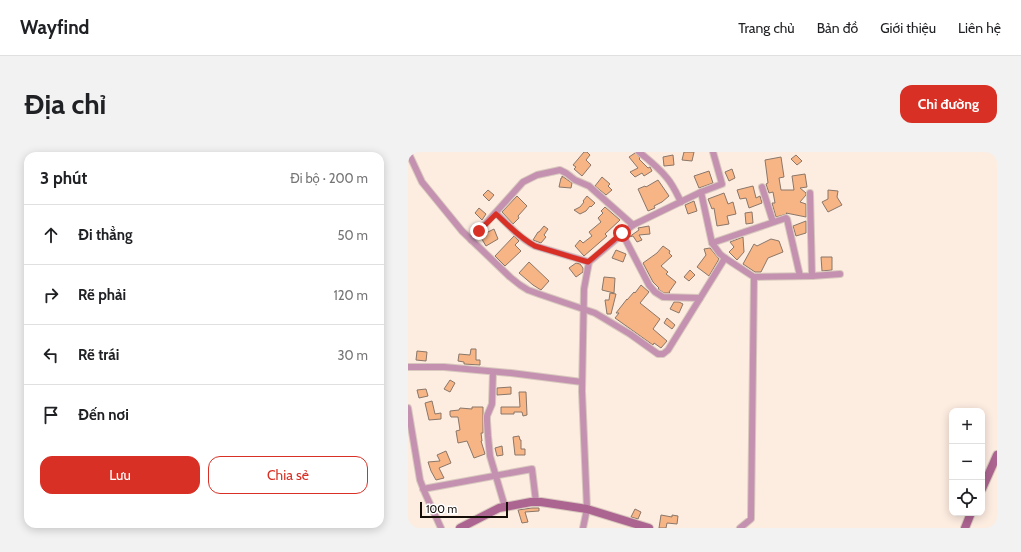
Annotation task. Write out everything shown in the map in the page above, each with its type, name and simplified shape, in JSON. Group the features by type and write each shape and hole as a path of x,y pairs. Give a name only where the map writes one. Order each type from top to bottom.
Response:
{"street":[{"path":"408,152 422,182 462,231 510,277 520,285 539,294 594,313 630,334 660,355 668,350 725,258"},
{"path":"639,152 666,177 682,202"},
{"path":"583,528 587,509 582,382 584,289 588,262 632,225 701,192 722,184 712,152"},
{"path":"471,240 496,214 523,182 537,175 560,170 575,180 589,186 632,225"},
{"path":"762,187 773,222"},
{"path":"701,192 712,243 720,254 754,277 840,274"},
{"path":"810,193 812,276"},
{"path":"496,214 508,226 535,246 588,262"},
{"path":"712,243 784,218 787,219 800,276"},
{"path":"622,233 643,275 650,287 655,292 663,297 700,298"},
{"path":"740,528 751,519 754,277"},
{"path":"408,367 444,367 582,382"},
{"path":"494,372 492,404 487,416 490,456 506,507"},
{"path":"408,408 420,480 441,528"},
{"path":"985,482 997,455"},
{"path":"423,489 532,469 536,502"},
{"path":"460,528 499,508 541,502 587,509 649,528"},
{"path":"964,528 970,516"}],"building":[{"path":"584,152 587,152 590,155 586,160 591,165 582,176 574,169 576,167 573,165"},
{"path":"684,152 694,152 692,161 682,160"},
{"path":"635,153 648,168 650,167 652,171 644,176 642,173 635,177 630,172 638,168 629,157"},
{"path":"673,155 674,165 664,166 663,157"},
{"path":"796,155 802,161 797,165 791,159"},
{"path":"781,157 784,177 779,178 781,190 794,190 792,176 805,174 807,187 800,188 806,193 806,195 800,202 806,204 806,217 786,213 787,214 776,217 772,203 775,203 773,192 769,193 766,184 768,183 765,160"},
{"path":"732,169 735,178 729,181 725,172"},
{"path":"709,171 713,183 699,188 694,176"},
{"path":"562,176 572,183 571,188 559,187"},
{"path":"602,177 610,184 608,186 612,190 606,195 595,186"},
{"path":"658,180 669,196 654,206 655,208 648,211 638,189 645,186 646,187"},
{"path":"753,186 756,198 760,196 762,203 749,208 746,198 740,199 737,190"},
{"path":"488,190 494,195 489,201 483,195"},
{"path":"828,190 838,191 837,197 842,205 828,212 822,202 828,199"},
{"path":"724,193 728,204 733,202 736,214 727,216 729,224 717,226 714,208 712,209 708,199"},
{"path":"517,196 527,206 513,224 502,212"},
{"path":"587,196 595,203 580,214 574,210 580,207"},
{"path":"694,201 697,211 688,214 685,205"},
{"path":"605,207 620,220 605,234 607,236 584,256 575,246 580,240 583,243 592,236 589,232 601,222 598,218 603,213 601,211"},
{"path":"479,208 486,214 482,220 475,213"},
{"path":"752,212 753,223 746,224 745,213"},
{"path":"806,221 806,233 796,236 793,226"},
{"path":"544,226 548,229 544,235 546,237 541,243 533,240 538,232"},
{"path":"649,226 650,234 639,235 642,240 637,242 633,236 629,237 639,230 638,228"},
{"path":"494,229 498,239 486,246 480,236"},
{"path":"514,236 519,241 515,245 521,251 505,266 495,256"},
{"path":"743,237 744,252 737,260 729,252 734,247 730,242"},
{"path":"771,239 779,241 783,252 768,258 761,272 755,272 743,264 754,244 757,246"},
{"path":"663,246 670,251 669,253 672,256 661,266 668,272 666,274 676,282 669,292 670,293 664,293 658,289 659,288 653,282 643,263 657,253"},
{"path":"710,248 719,259 709,276 697,267 706,255 704,249"},
{"path":"616,250 626,254 623,262 612,258"},
{"path":"821,257 832,257 832,270 822,271"},
{"path":"529,262 549,281 541,290 519,273"},
{"path":"576,263 580,264 583,268 583,272 576,277 569,268"},
{"path":"690,270 695,275 689,281 684,277"},
{"path":"604,277 615,278 614,293 602,290"},
{"path":"641,285 649,292 640,303 660,319 653,329 667,341 661,348 654,343 653,345 615,318 619,313 616,313 627,299 634,292 635,293"},
{"path":"610,293 616,294 611,314 607,314 605,300 609,300"},
{"path":"674,302 683,304 679,313 670,309"},
{"path":"667,318 675,325 672,329 664,323"},
{"path":"471,349 476,349 476,360 480,360 480,365 464,364 464,362 458,361 459,354 470,355"},
{"path":"417,351 427,352 426,361 416,360"},
{"path":"450,380 455,383 450,392 444,389"},
{"path":"511,387 511,394 497,395 497,388"},
{"path":"426,389 428,396 419,398 417,390"},
{"path":"519,392 526,392 527,415 523,416 522,412 514,412 514,414 501,414 501,407 520,407"},
{"path":"432,401 435,414 441,413 441,419 429,420 425,403"},
{"path":"472,407 483,407 483,433 481,433 481,441 485,454 474,458 467,441 458,443 456,431 460,430 458,417 451,417 450,415 450,411 459,410 460,408 472,409"},
{"path":"519,436 521,440 521,449 525,449 525,455 515,455 513,437"},
{"path":"502,446 503,455 497,456 495,448"},
{"path":"446,451 451,463 439,468 444,478 436,480 428,462 440,461 437,455"},
{"path":"539,508 539,511 525,512 528,522 522,523 518,510"},
{"path":"635,509 641,512 638,519 631,517"},
{"path":"661,515 672,517 672,515 678,516 677,524 667,523 666,528 659,528"}],"route":[{"path":"479,231 496,214 508,226 535,246 588,262 622,233"}]}
